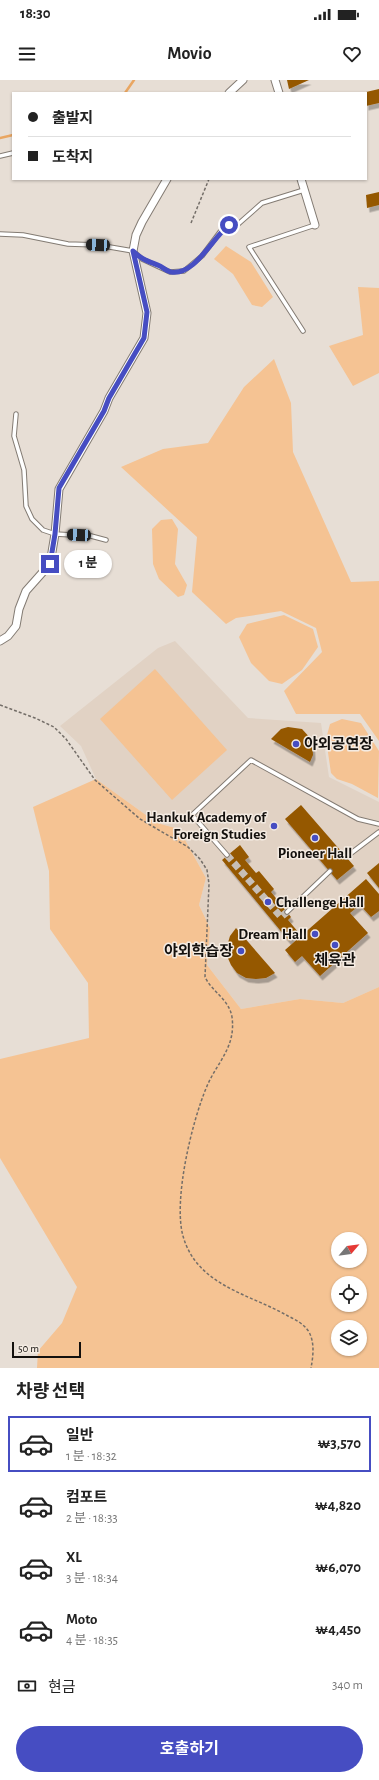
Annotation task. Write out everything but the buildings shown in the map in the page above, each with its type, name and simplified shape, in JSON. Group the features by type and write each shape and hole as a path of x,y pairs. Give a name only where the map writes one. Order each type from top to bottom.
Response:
{"street":[{"path":"230,92 243,80"},
{"path":"275,80 279,92"},
{"path":"0,641 8,636 16,626 19,609 26,591 50,564 55,534 59,488 144,338 147,312 133,251 136,235 142,222 166,180"},
{"path":"301,180 315,225"}],"lane":[{"path":"0,156 12,153"},
{"path":"0,234 23,235 68,244 98,245 133,251 142,259 170,272 184,271 202,256 220,232 229,225 236,226 262,203 304,190"},
{"path":"303,331 249,247 315,225"},
{"path":"16,414 14,436 24,470 26,506 32,519 43,530 55,534 91,536 106,540"},
{"path":"227,855 192,814 251,760 358,819 379,824"},
{"path":"346,857 379,832"},
{"path":"287,912 330,871"}],"path":[{"path":"191,223 209,180"},
{"path":"0,705 54,727 66,739 95,780 140,819 193,850 207,870 209,884 205,972 209,985 226,1002 230,1010 232,1033 229,1047 211,1076 205,1090 192,1131 183,1181 182,1233 192,1256 214,1280 233,1291 281,1312 305,1327 311,1338 313,1346 311,1368"}],"shaded area":[{"path":"226,246 251,262 273,297 262,307 252,305 233,274 214,259"},
{"path":"358,287 379,288 379,373 353,386 329,346 363,335"},
{"path":"274,359 291,403 293,452 351,582 379,581 379,741 360,714 296,714 284,691 322,652 316,628 281,611 236,618 226,624 192,592 197,537 121,467 163,449 208,443 244,387"},
{"path":"172,519 178,529 175,564 187,585 184,595 178,597 159,579 153,564 152,529 161,520"},
{"path":"284,615 313,629 318,647 302,670 282,684 269,681 251,663 239,637 247,624"},
{"name":"Hankuk Academy of Foreign Studies","path":"175,641 248,718 321,723 329,777 379,802 379,987 343,1003 300,999 241,1009 207,965 210,928 199,905 206,878 179,829 157,823 96,779 81,746 60,726 158,648"},
{"path":"155,669 227,750 172,800 100,719"},
{"path":"342,719 361,723 379,751 378,798 352,784 337,779 331,773 326,739 330,724"},
{"path":"96,779 157,823 179,829 206,878 199,905 210,928 207,965 241,1009 300,999 343,1003 379,987 379,1368 37,1368 38,1351 62,1323 77,1287 0,1158 0,1059 89,1038 88,983 50,929 49,871 33,807"}],"waterway":[{"path":"126,92 134,80"},
{"path":"0,138 12,135"}],"tunnel":[{"path":"227,855 281,917 287,912"}],"place":[{"name":"야외공연장","path":"296,744"},
{"name":"Hankuk Academy of Foreign Studies","path":"274,826"},
{"name":"Pioneer Hall","path":"315,838"},
{"name":"Challenge Hall","path":"268,902"},
{"name":"Dream Hall","path":"315,934"},
{"name":"체육관","path":"335,945"},
{"name":"야외학습장","path":"241,951"}],"route":[{"path":"50,564 55,534 59,488 144,338 147,312 133,251 142,259 170,272 184,271 202,256 220,232 229,225"}]}
